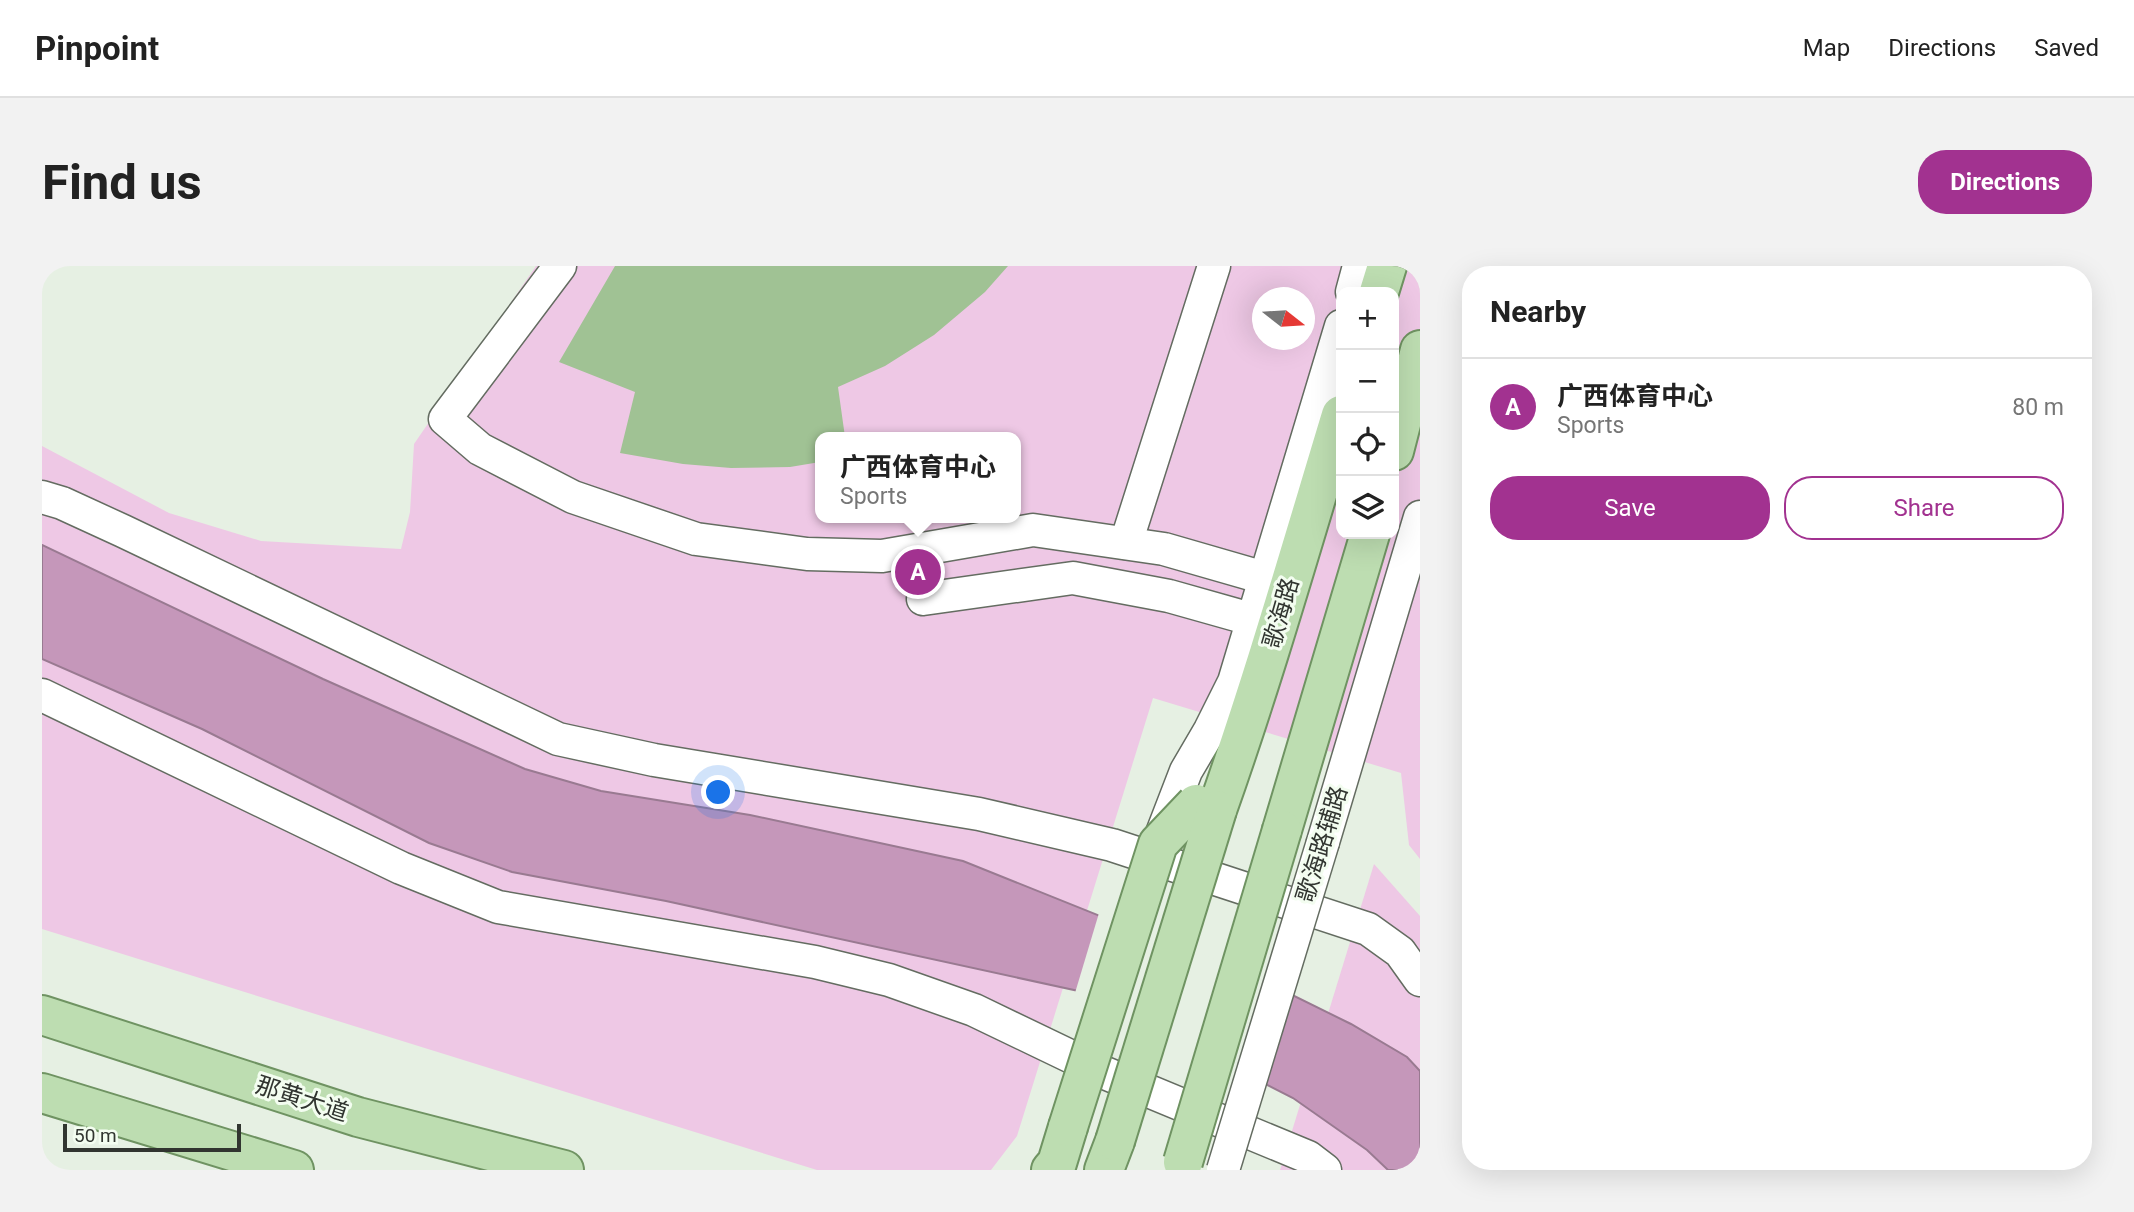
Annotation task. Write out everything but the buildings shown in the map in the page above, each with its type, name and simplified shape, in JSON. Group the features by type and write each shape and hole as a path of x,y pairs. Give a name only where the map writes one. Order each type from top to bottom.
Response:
{"main road":[{"path":"1381,287 1387,266"},
{"path":"1399,432 1420,351"},
{"path":"1399,449 1420,404"},
{"name":"歌海路","path":"1109,1156 1196,804 1232,769 1277,582 1336,428"},
{"path":"1183,1167 1369,539"},
{"path":"1051,1170 1057,1163 1158,844 1196,804"},
{"name":"那黄大道","path":"42,1016 358,1116 564,1170"},
{"path":"42,1093 294,1170"}],"street":[{"path":"560,266 445,419 480,449 573,496 696,539 807,554 881,556 1034,530 1164,549 1277,582 1336,346"},
{"path":"1126,543 1214,266"},
{"path":"1353,287 1359,266"},
{"path":"42,498 62,503 123,531 511,719 558,739 654,760 979,814 1112,845 1368,929 1400,952 1420,980"},
{"name":"歌海路辅路","path":"1223,1170 1420,517"},
{"path":"923,598 1073,578 1169,596 1266,623 1186,771 1196,804"},
{"path":"42,695 401,868 498,907 815,961 889,980 974,1010 1105,1073 1308,1157 1325,1170"}],"shaded area":[{"path":"536,266 1420,266 1420,859 1409,845 1401,773 1153,698 1017,1136 991,1170 817,1170 42,929 42,446 169,513 261,541 401,549 410,512 414,444"},
{"path":"42,545 323,679 525,769 601,791 750,815 963,861 1272,985 1351,1024 1407,1057 1420,1071 1420,1170 1388,1170 1367,1150 1293,1098 1083,992 666,901 512,872 429,843 202,729 42,659"},
{"path":"1374,864 1420,916 1420,1170 1280,1170"}],"pier":[{"path":"1099,913 1273,982 1260,1085 1075,993"}],"place":[{"name":"广西体育中心","path":"918,572"}]}
